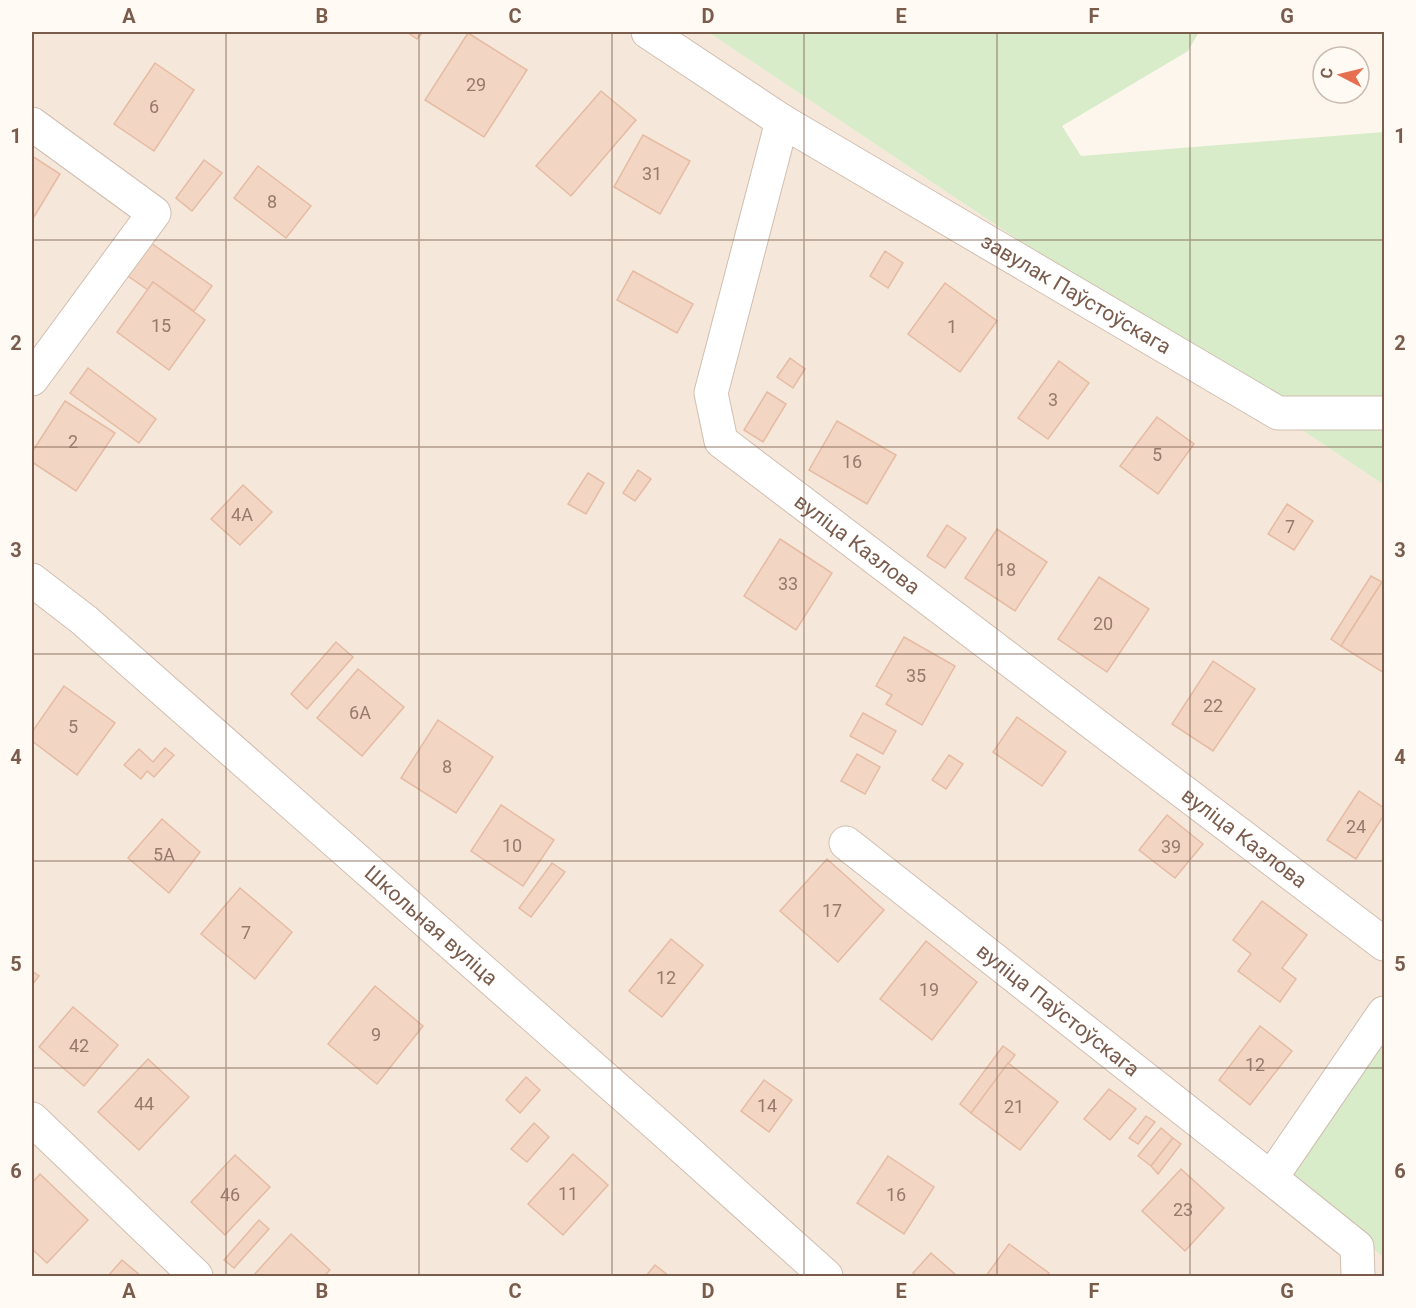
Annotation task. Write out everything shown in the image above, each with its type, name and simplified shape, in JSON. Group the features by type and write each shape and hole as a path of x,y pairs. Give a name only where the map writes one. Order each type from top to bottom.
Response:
{"street":[{"path":"648,32 782,121"},
{"name":"завулак Паўстоўскага","path":"782,121 1278,413 1384,413"},
{"name":"вуліца Казлова","path":"782,121 711,393 721,441 1384,944"},
{"path":"32,124 154,213 32,379"},
{"name":"Школьная вуліца","path":"32,580 84,620 826,1276"},
{"name":"вуліца Паўстоўскага","path":"846,843 1357,1247 1358,1276"},
{"path":"1271,1178 1384,1013"},
{"path":"32,1119 196,1276"}],"shaded area":[{"path":"32,32 708,32 1384,485 1384,1044 1291,1176 1384,1258 1384,1276 32,1276"}],"green space":[{"path":"708,32 1199,32 1188,51 1062,126 1081,156 1384,132 1384,485"},
{"path":"1384,1044 1384,1258 1291,1176"}],"building":[{"path":"407,32 423,32 417,39"},
{"path":"468,33 527,70 484,137 425,100"},
{"path":"155,63 194,90 154,151 114,124"},
{"path":"601,91 636,120 571,196 536,166"},
{"path":"643,135 690,161 660,214 614,187"},
{"path":"32,156 60,174 32,220"},
{"path":"204,160 222,173 192,211 176,198"},
{"path":"258,166 311,206 286,238 234,198"},
{"path":"151,243 212,286 194,311 153,282 148,290 128,276"},
{"path":"885,251 903,263 888,288 870,276"},
{"path":"633,271 693,304 677,333 617,300"},
{"path":"153,282 205,320 169,370 117,332"},
{"path":"945,283 997,321 960,372 908,334"},
{"path":"790,358 805,369 793,388 777,377"},
{"path":"1059,361 1089,383 1048,439 1018,418"},
{"path":"88,368 156,419 139,443 70,393"},
{"path":"767,392 786,404 763,442 744,430"},
{"path":"65,401 115,433 76,491 32,462 32,452"},
{"path":"1157,417 1194,444 1158,494 1120,466"},
{"path":"837,421 896,455 867,504 809,470"},
{"path":"638,470 651,479 635,501 623,493"},
{"path":"588,473 604,483 586,514 568,504"},
{"path":"243,485 272,512 240,545 211,519"},
{"path":"1287,504 1313,521 1294,550 1268,534"},
{"path":"947,525 966,538 945,568 927,556"},
{"path":"997,529 1047,562 1015,611 965,578"},
{"path":"780,539 832,573 796,630 744,596"},
{"path":"1371,576 1382,582 1341,646 1331,639"},
{"path":"1099,577 1149,609 1107,672 1058,639"},
{"path":"1382,582 1384,584 1384,673 1341,646"},
{"path":"904,637 955,666 922,725 886,704 892,695 876,686"},
{"path":"336,642 353,657 307,709 291,694"},
{"path":"1213,661 1255,689 1213,751 1172,724"},
{"path":"358,669 404,707 362,756 317,718"},
{"path":"64,686 115,723 77,775 32,741 32,732"},
{"path":"863,713 896,731 883,754 850,736"},
{"path":"1017,717 1066,752 1042,786 993,752"},
{"path":"438,720 493,757 456,813 401,778"},
{"path":"165,748 174,755 154,777 147,771 141,779 124,765 139,749 153,762"},
{"path":"857,754 880,767 865,794 841,781"},
{"path":"949,755 963,764 946,789 932,780"},
{"path":"1359,791 1384,808 1384,815 1356,859 1327,840"},
{"path":"501,805 554,840 523,886 471,851"},
{"path":"1167,815 1203,844 1175,878 1139,850"},
{"path":"162,819 200,852 169,893 128,858"},
{"path":"827,859 884,910 838,962 780,911"},
{"path":"552,863 565,872 531,917 519,908"},
{"path":"240,888 292,932 255,979 201,934"},
{"path":"1262,901 1307,935 1282,968 1296,979 1280,1002 1238,971 1251,954 1233,940"},
{"path":"671,939 703,965 662,1017 629,991"},
{"path":"926,941 977,982 932,1040 880,999"},
{"path":"32,971 39,976 32,985"},
{"path":"375,986 423,1026 377,1084 328,1044"},
{"path":"73,1007 118,1045 84,1086 39,1047"},
{"path":"1260,1026 1292,1051 1250,1105 1219,1080"},
{"path":"1003,1046 1015,1055 971,1113 960,1104"},
{"path":"148,1059 189,1097 139,1150 98,1112"},
{"path":"1008,1063 1058,1102 1020,1150 971,1113"},
{"path":"526,1077 540,1090 520,1113 506,1100"},
{"path":"764,1080 792,1100 769,1132 741,1111"},
{"path":"1109,1089 1136,1109 1110,1140 1084,1119"},
{"path":"1146,1116 1155,1122 1138,1144 1129,1138"},
{"path":"534,1123 549,1137 527,1162 511,1149"},
{"path":"1161,1128 1173,1138 1151,1166 1138,1156"},
{"path":"1173,1138 1181,1144 1158,1174 1151,1166"},
{"path":"573,1154 608,1185 563,1235 528,1204"},
{"path":"235,1155 270,1187 225,1235 191,1202"},
{"path":"888,1156 934,1187 904,1234 857,1203"},
{"path":"1181,1169 1224,1208 1185,1251 1142,1211"},
{"path":"40,1174 88,1220 47,1263 32,1249 32,1183"},
{"path":"259,1220 269,1229 234,1268 224,1260"},
{"path":"291,1234 330,1270 324,1276 253,1276"},
{"path":"1009,1244 1049,1273 1046,1276 986,1276"},
{"path":"931,1253 956,1275 916,1276 913,1273"},
{"path":"122,1260 141,1276 108,1276"},
{"path":"655,1265 669,1276 646,1276"}]}
